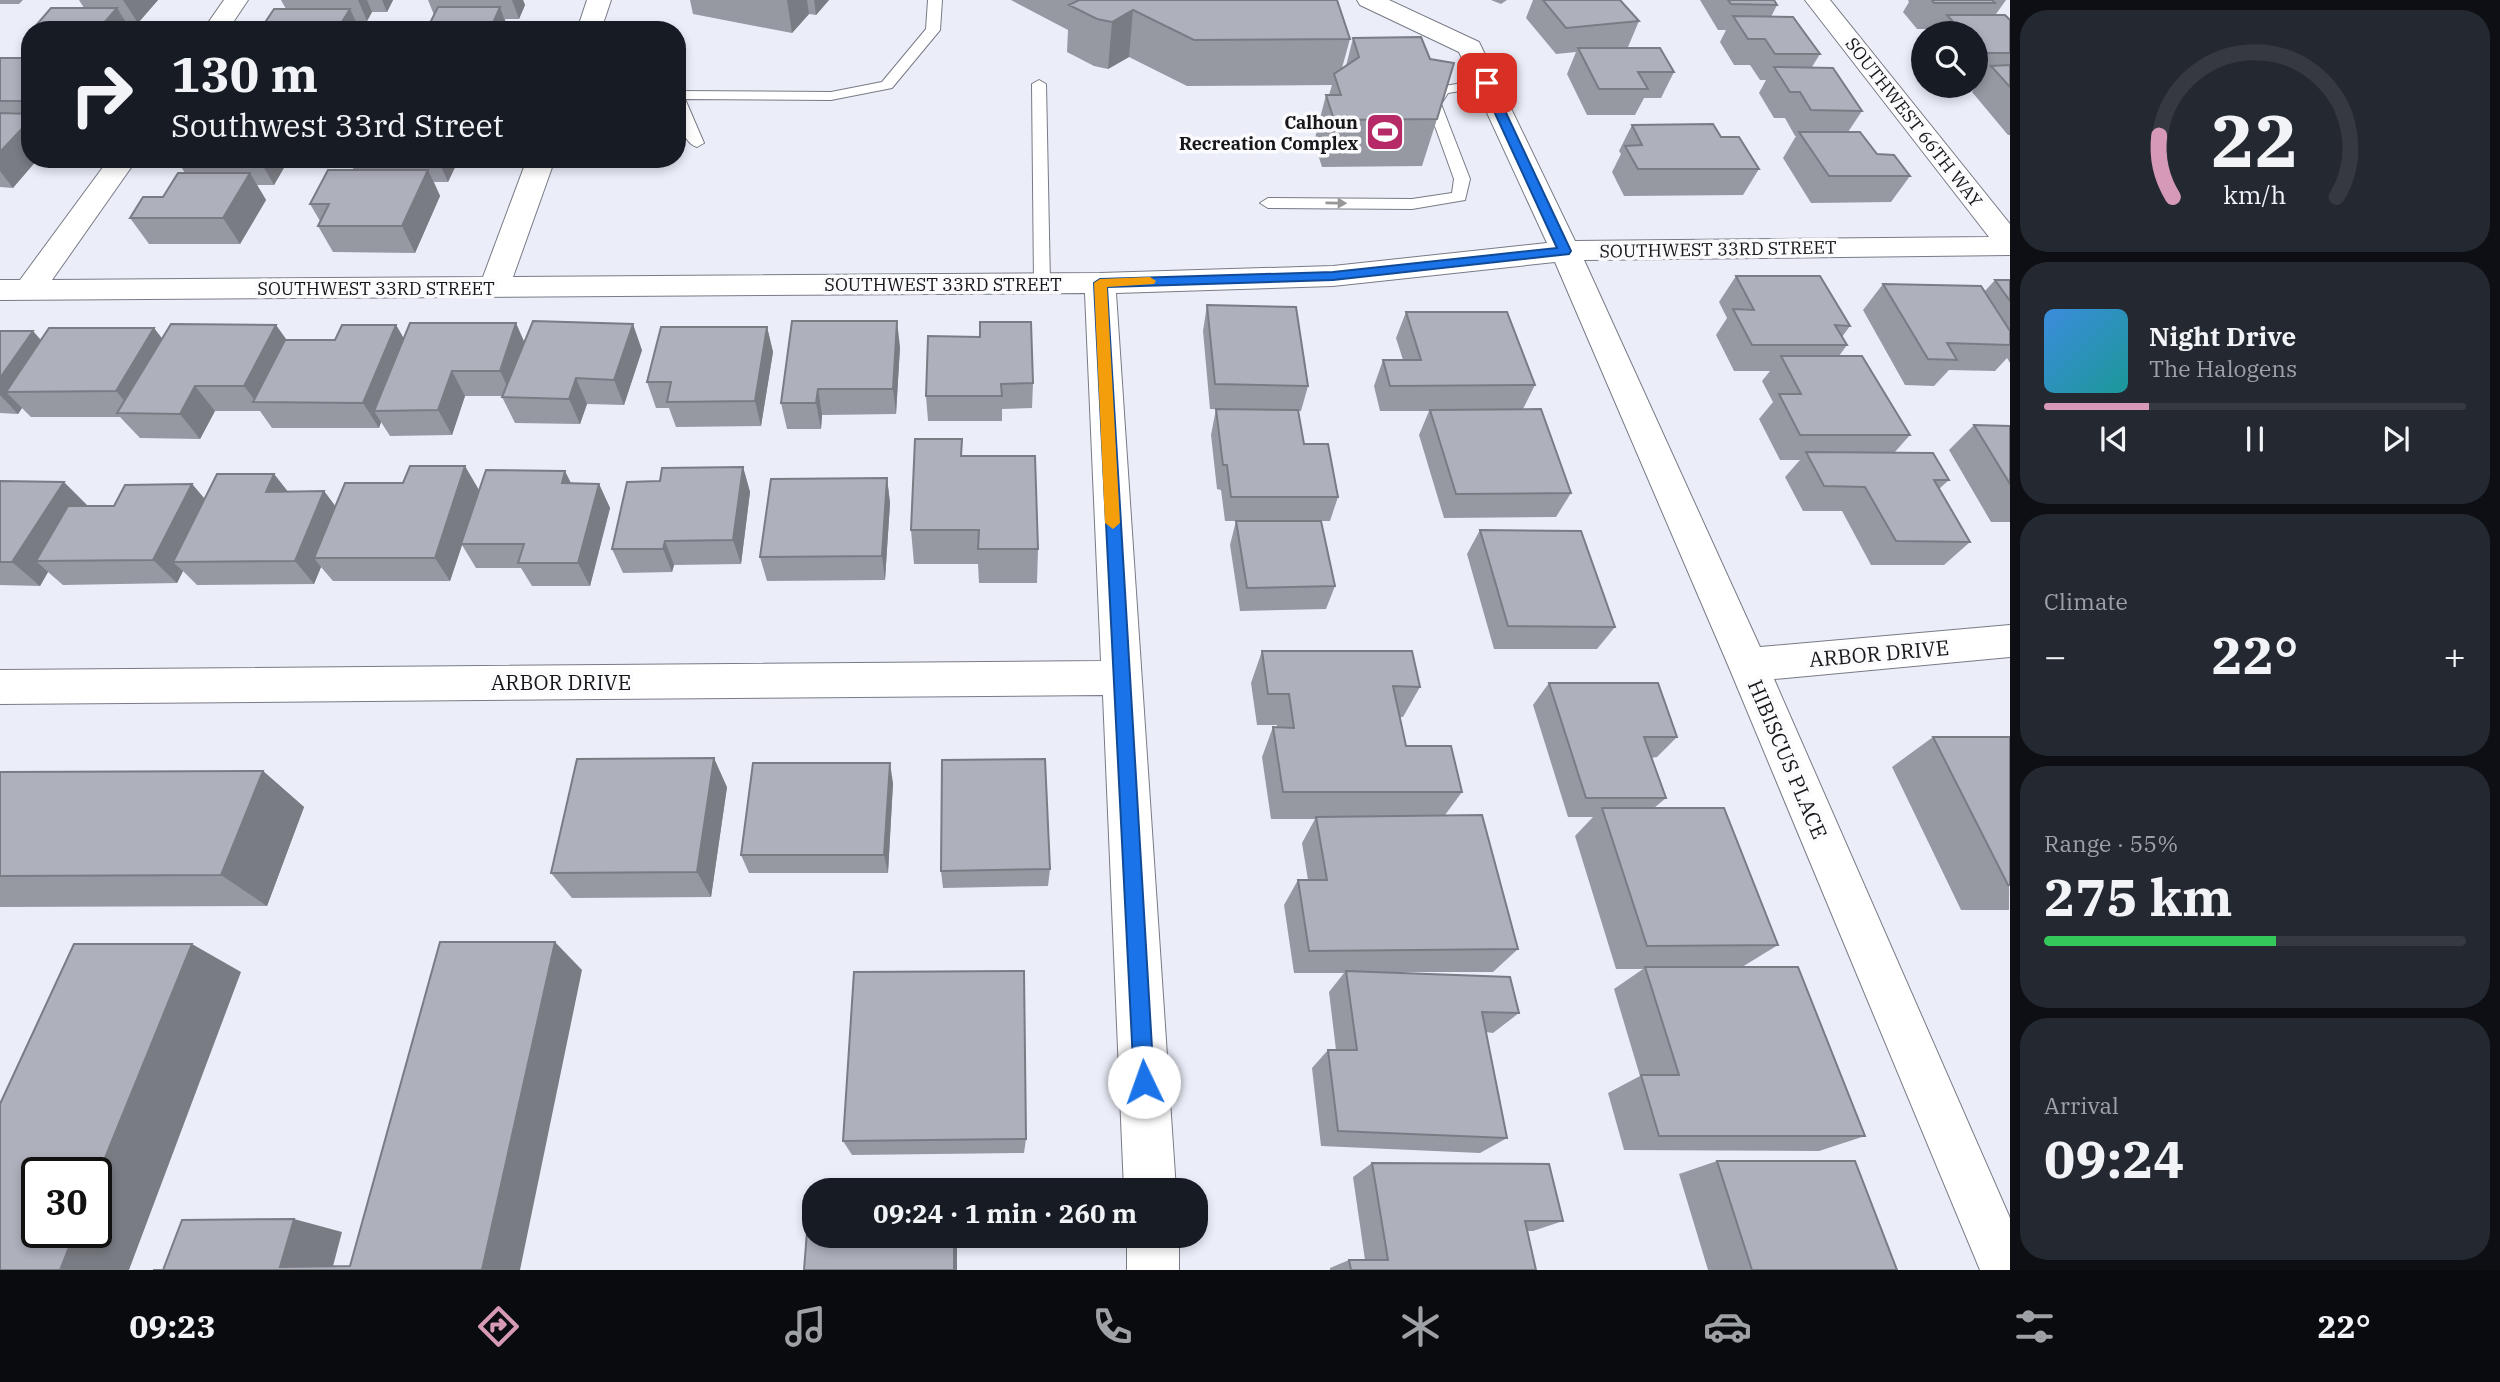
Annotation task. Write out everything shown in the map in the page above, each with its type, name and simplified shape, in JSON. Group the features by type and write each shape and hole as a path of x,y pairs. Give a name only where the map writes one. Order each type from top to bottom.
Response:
{"street":[{"path":"221,21 236,0"},
{"path":"592,21 599,0"},
{"name":"HIBISCUS PLACE","path":"1369,0 1470,47 1565,251 1748,665 2006,1270"},
{"name":"SOUTHWEST 66TH WAY","path":"1817,0 2010,245"},
{"path":"15,290 116,168"},
{"path":"494,287 538,168"},
{"name":"SOUTHWEST 33RD STREET","path":"15,290 1100,283 1333,276 1565,251 2010,245"},
{"path":"1100,283 1149,1178"},
{"name":"ARBOR DRIVE","path":"1748,665 2010,641"},
{"name":"ARBOR DRIVE","path":"0,687 1121,678"},
{"path":"1153,1248 1153,1270"}],"lane":[{"path":"686,96 831,96 887,85 933,30 935,0"},
{"path":"1268,203 1412,204 1459,197 1462,179 1434,104 1443,90 1487,83"},
{"path":"1038,84 1042,284"},
{"path":"686,117 698,144"}],"building":[{"path":"1079,0 1337,0 1350,39 1194,40 1133,10 1112,22 1097,19 1069,5"},
{"path":"1543,0 1620,0 1639,21 1566,28"},
{"path":"1728,0 1774,0 1777,5 1731,4"},
{"path":"1932,0 1992,0 1995,3 1934,3"},
{"path":"438,7 500,7 494,21 431,21"},
{"path":"51,8 117,8 106,21 40,21"},
{"path":"274,9 350,9 343,21 266,21"},
{"path":"1947,15 2005,15 2010,20 2010,53 1988,53 1988,21 1952,21"},
{"path":"1733,16 1793,17 1820,54 1775,54 1765,39 1748,39"},
{"path":"1421,37 1430,59 1454,63 1437,119 1334,120 1326,95 1341,95 1334,74 1359,57 1353,38"},
{"path":"1578,48 1660,48 1674,72 1638,72 1648,89 1599,89"},
{"path":"0,58 21,58 21,101 0,101"},
{"path":"2010,65 2010,87 1991,66"},
{"path":"1774,67 1833,68 1862,111 1811,110 1800,92 1790,92"},
{"path":"0,113 21,114 21,130 0,152"},
{"path":"1713,124 1721,137 1739,137 1759,169 1638,169 1625,146 1642,145 1632,125"},
{"path":"1799,132 1860,132 1877,154 1894,155 1910,176 1829,176"},
{"path":"328,170 428,170 402,226 318,226 329,204 310,204"},
{"path":"178,173 250,173 223,218 130,218 143,197 163,197"},
{"path":"1736,276 1820,276 1850,326 1835,325 1847,345 1752,345 1733,309 1754,310"},
{"path":"1995,280 2010,280 2010,301"},
{"path":"1883,284 1981,286 2010,331 2010,345 1947,343 1957,360 1928,359"},
{"path":"1207,305 1296,307 1308,386 1215,384"},
{"path":"1406,312 1507,312 1535,385 1390,386 1383,360 1421,360"},
{"path":"533,321 633,324 614,380 576,378 569,399 502,397"},
{"path":"792,321 897,321 893,389 818,389 816,403 781,403"},
{"path":"980,322 1031,322 1033,383 1001,384 1002,396 926,396 928,336 980,337"},
{"path":"410,323 516,323 500,371 452,371 438,410 374,411"},
{"path":"171,324 276,325 244,386 195,386 180,414 117,413"},
{"path":"342,325 396,325 363,403 253,402 285,340 335,340"},
{"path":"661,327 767,327 755,401 667,402 671,382 647,382"},
{"path":"49,328 154,328 116,391 6,392"},
{"path":"0,331 33,331 0,378"},
{"path":"1781,356 1862,356 1910,435 1800,435 1779,394 1801,394"},
{"path":"1216,409 1298,410 1304,444 1328,444 1338,497 1231,497 1227,465 1223,465"},
{"path":"1541,409 1571,493 1456,494 1430,410"},
{"path":"1974,425 2010,426 2010,484"},
{"path":"915,439 962,439 961,456 1035,456 1038,549 978,549 979,530 911,530"},
{"path":"1806,452 1933,453 1949,480 1934,480 1970,542 1896,541 1865,487 1824,486"},
{"path":"410,466 465,466 435,558 314,558 345,483 403,483"},
{"path":"743,467 733,540 665,541 663,549 612,549 627,482 660,481 662,468"},
{"path":"486,470 565,471 562,483 599,484 578,563 518,563 524,544 461,544"},
{"path":"217,474 274,474 266,492 324,491 295,561 173,562"},
{"path":"887,478 882,556 760,557 771,479"},
{"path":"0,481 64,482 12,562 0,562"},
{"path":"192,484 153,560 36,561 68,506 114,506 125,485"},
{"path":"1236,521 1321,521 1335,586 1247,588"},
{"path":"1480,530 1581,531 1615,627 1508,626"},
{"path":"1262,651 1412,651 1420,687 1393,686 1406,746 1451,746 1462,792 1283,792 1273,727 1294,728 1289,694 1268,694"},
{"path":"1549,683 1658,683 1677,737 1644,737 1666,798 1586,798"},
{"path":"1933,737 2010,737 2010,885 2008,885"},
{"path":"714,758 697,872 551,873 577,759"},
{"path":"1045,759 1050,869 941,871 942,760"},
{"path":"753,763 890,763 884,855 741,855"},
{"path":"263,771 221,875 0,876 0,772"},
{"path":"1602,808 1724,808 1778,945 1647,946"},
{"path":"1482,815 1518,949 1309,951 1298,880 1327,880 1316,817"},
{"path":"440,942 555,942 482,1270 163,1270 182,1220 294,1219 280,1267 350,1266"},
{"path":"74,944 192,944 105,1157 21,1157 21,1248 69,1248 60,1270 0,1270 0,1104"},
{"path":"1645,967 1798,967 1865,1136 1659,1136 1641,1075 1679,1075"},
{"path":"1024,971 1026,1139 843,1141 854,972"},
{"path":"1346,971 1510,977 1519,1013 1482,1012 1507,1138 1338,1131 1328,1050 1357,1050"},
{"path":"1717,1161 1855,1161 1897,1270 1752,1270"},
{"path":"1372,1163 1549,1164 1563,1221 1525,1221 1536,1270 1351,1270 1349,1260 1388,1260"},
{"path":"806,1248 954,1248 954,1270 804,1270"}],"slow traffic":[{"path":"1113,523 1100,283 1150,281"}],"place":[{"name":"Calhoun Recreation Complex","path":"1385,132"}],"route":[{"path":"1144,1082 1100,283 1333,276 1565,251 1487,83"}]}
